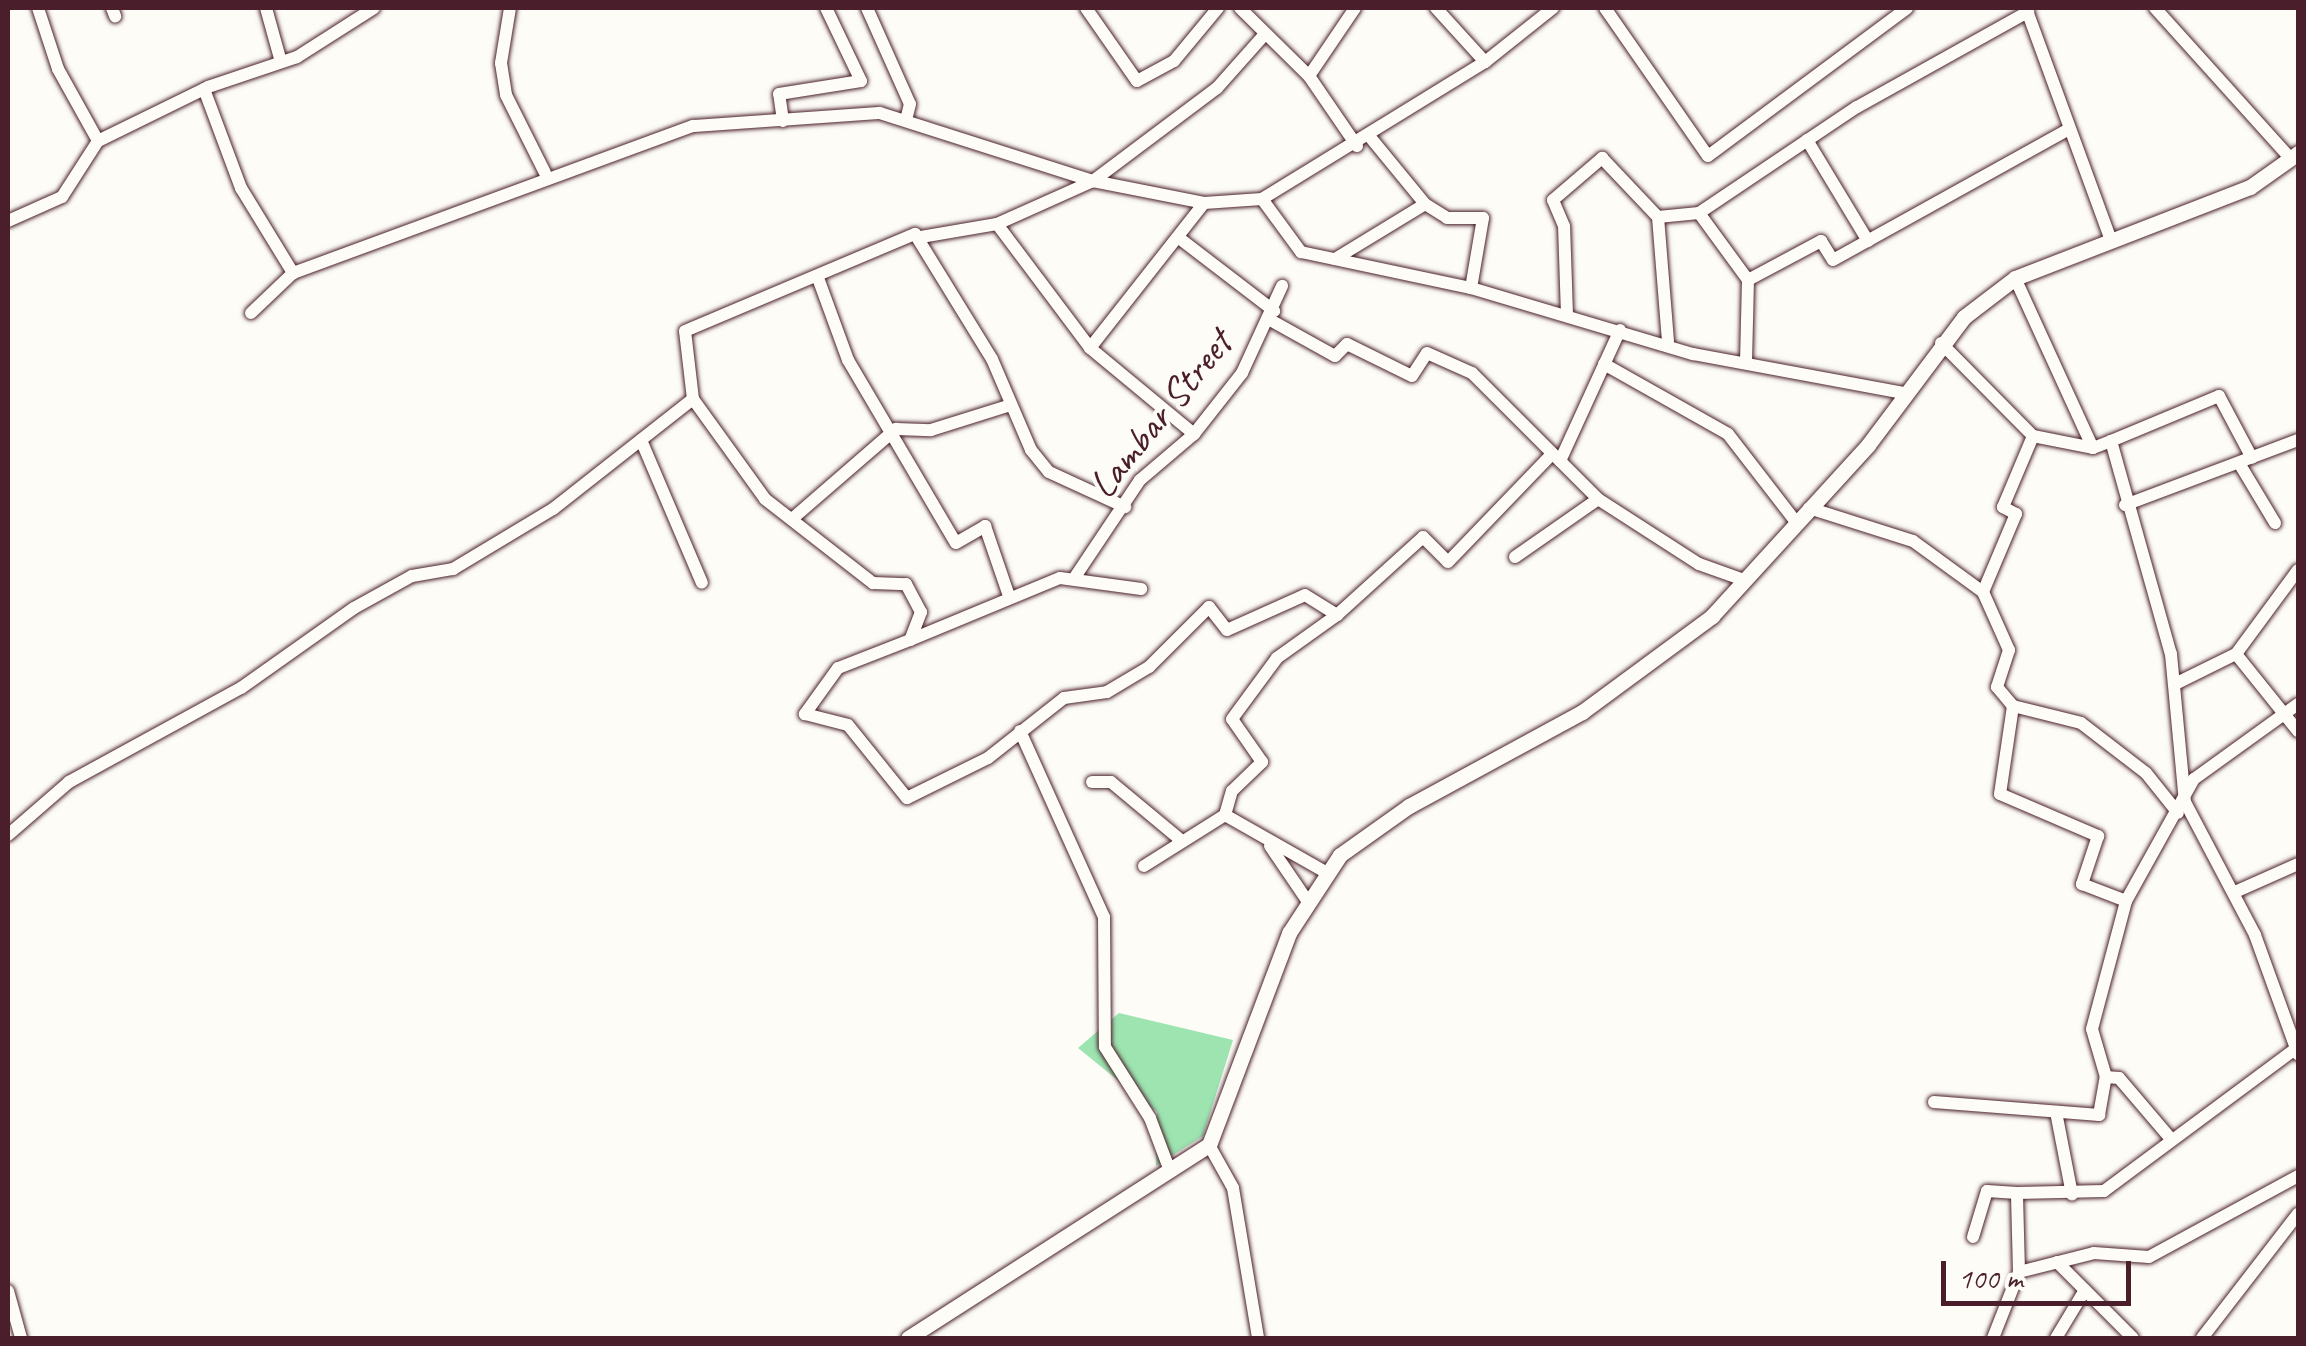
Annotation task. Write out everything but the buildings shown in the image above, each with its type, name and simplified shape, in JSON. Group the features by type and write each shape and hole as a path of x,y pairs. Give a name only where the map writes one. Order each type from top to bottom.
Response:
{"street":[{"path":"38,8 98,141"},
{"path":"266,8 281,62"},
{"path":"8,221 62,197 98,141 204,88 281,62 374,8"},
{"path":"510,8 500,63 506,96 545,173"},
{"path":"783,121 779,94 861,81 826,8"},
{"path":"867,8 910,104 906,120"},
{"path":"1086,8 1137,81 1174,60 1218,8"},
{"path":"1240,8 1309,76 1357,146"},
{"path":"1309,76 1355,8"},
{"path":"1436,8 1485,62"},
{"path":"251,314 292,273 545,173 693,126 906,120 1093,181 1204,203 1262,199 1370,138 1485,62 1554,8"},
{"path":"1605,8 1708,156 1908,8"},
{"path":"908,1338 1209,1145 1308,902 1328,873 1409,806 1582,712 1658,659 1809,508 1908,394 1941,343 2015,278 2250,187 2294,156 2155,8"},
{"path":"1658,217 1699,213 1807,140 2027,10 2110,238"},
{"path":"910,640 920,612 906,584 873,584 740,474 693,399 679,338 685,331 921,237 998,224 1093,181 1218,88 1265,34"},
{"path":"204,88 241,188 292,273"},
{"path":"1748,280 1821,240 1833,260 2069,128"},
{"path":"1370,138 1426,204 1448,218 1483,218 1471,288"},
{"path":"1807,140 1868,240"},
{"path":"1567,315 1564,226 1553,200 1602,158 1658,217 1668,342"},
{"path":"1262,199 1301,252 1471,288 1746,363 1908,394"},
{"path":"1090,348 1204,203"},
{"path":"1335,259 1426,204"},
{"path":"1699,213 1748,280 1746,363"},
{"path":"998,224 1090,348 1194,434"},
{"path":"921,237 1050,472 1125,507"},
{"path":"1178,238 1273,316 1336,356 1347,344 1412,376 1427,353 1472,372 1598,499 1699,564 1741,579"},
{"path":"818,278 848,360 896,429 956,543 985,526 1008,593"},
{"path":"2015,278 2093,448"},
{"name":"Lambar Street","path":"1075,577 1140,480 1194,434 1273,316 1282,286"},
{"path":"1144,866 1225,815 1232,791 1262,762 1232,719 1277,658 1336,615 1424,537 1448,562 1556,458 1620,330"},
{"path":"1941,343 2033,436 2093,448 2219,396 2275,523"},
{"path":"1604,364 1728,434 1796,522"},
{"path":"8,834 69,782 241,688 354,608 412,576 452,569 553,509 693,399"},
{"path":"792,519 896,429 931,430 1012,404"},
{"path":"1983,592 2016,514 2003,507 2033,436"},
{"path":"641,440 702,582"},
{"path":"2124,505 2298,440"},
{"path":"2110,441 2124,505 2175,684 2182,808"},
{"path":"1515,557 1598,499"},
{"path":"1809,508 1913,541 1983,592 2009,650 1996,687 2013,706 2081,723 2146,773 2182,808 2235,892 2298,1050 2170,1138 2104,1191 1986,1191 1973,1237"},
{"path":"2175,684 2236,654 2298,570"},
{"path":"1141,589 1075,577 1008,593 910,640 838,668 806,714 848,725 907,798 1020,731 1064,698 1107,692 1150,668 1209,607 1227,630 1305,595 1336,615"},
{"path":"2236,654 2298,731"},
{"path":"1934,1102 2099,1115 2106,1077 2092,1029 2126,901 2182,808 2194,780 2298,704"},
{"path":"2013,706 2000,794 2098,836 2082,884 2126,901"},
{"path":"1020,731 1104,917 1105,1047 1150,1118 1170,1171"},
{"path":"1092,782 1111,782 1182,842"},
{"path":"1225,815 1270,846 1308,902"},
{"path":"1270,846 1294,846 1328,873"},
{"path":"2235,892 2298,864"},
{"path":"2106,1077 2118,1078 2170,1138"},
{"path":"2056,1112 2072,1194"},
{"path":"1209,1145 1233,1188 1258,1338"},
{"path":"2018,1272 2057,1262 2149,1256 2298,1176"},
{"path":"1993,1338 2018,1272 2017,1193"},
{"path":"2202,1338 2298,1214"},
{"path":"2057,1262 2134,1338"},
{"path":"2056,1338 2085,1290"},
{"path":"8,1291 21,1338"}],"green space":[{"path":"1119,1013 1233,1040 1203,1136 1156,1166 1157,1112 1078,1048"}]}
